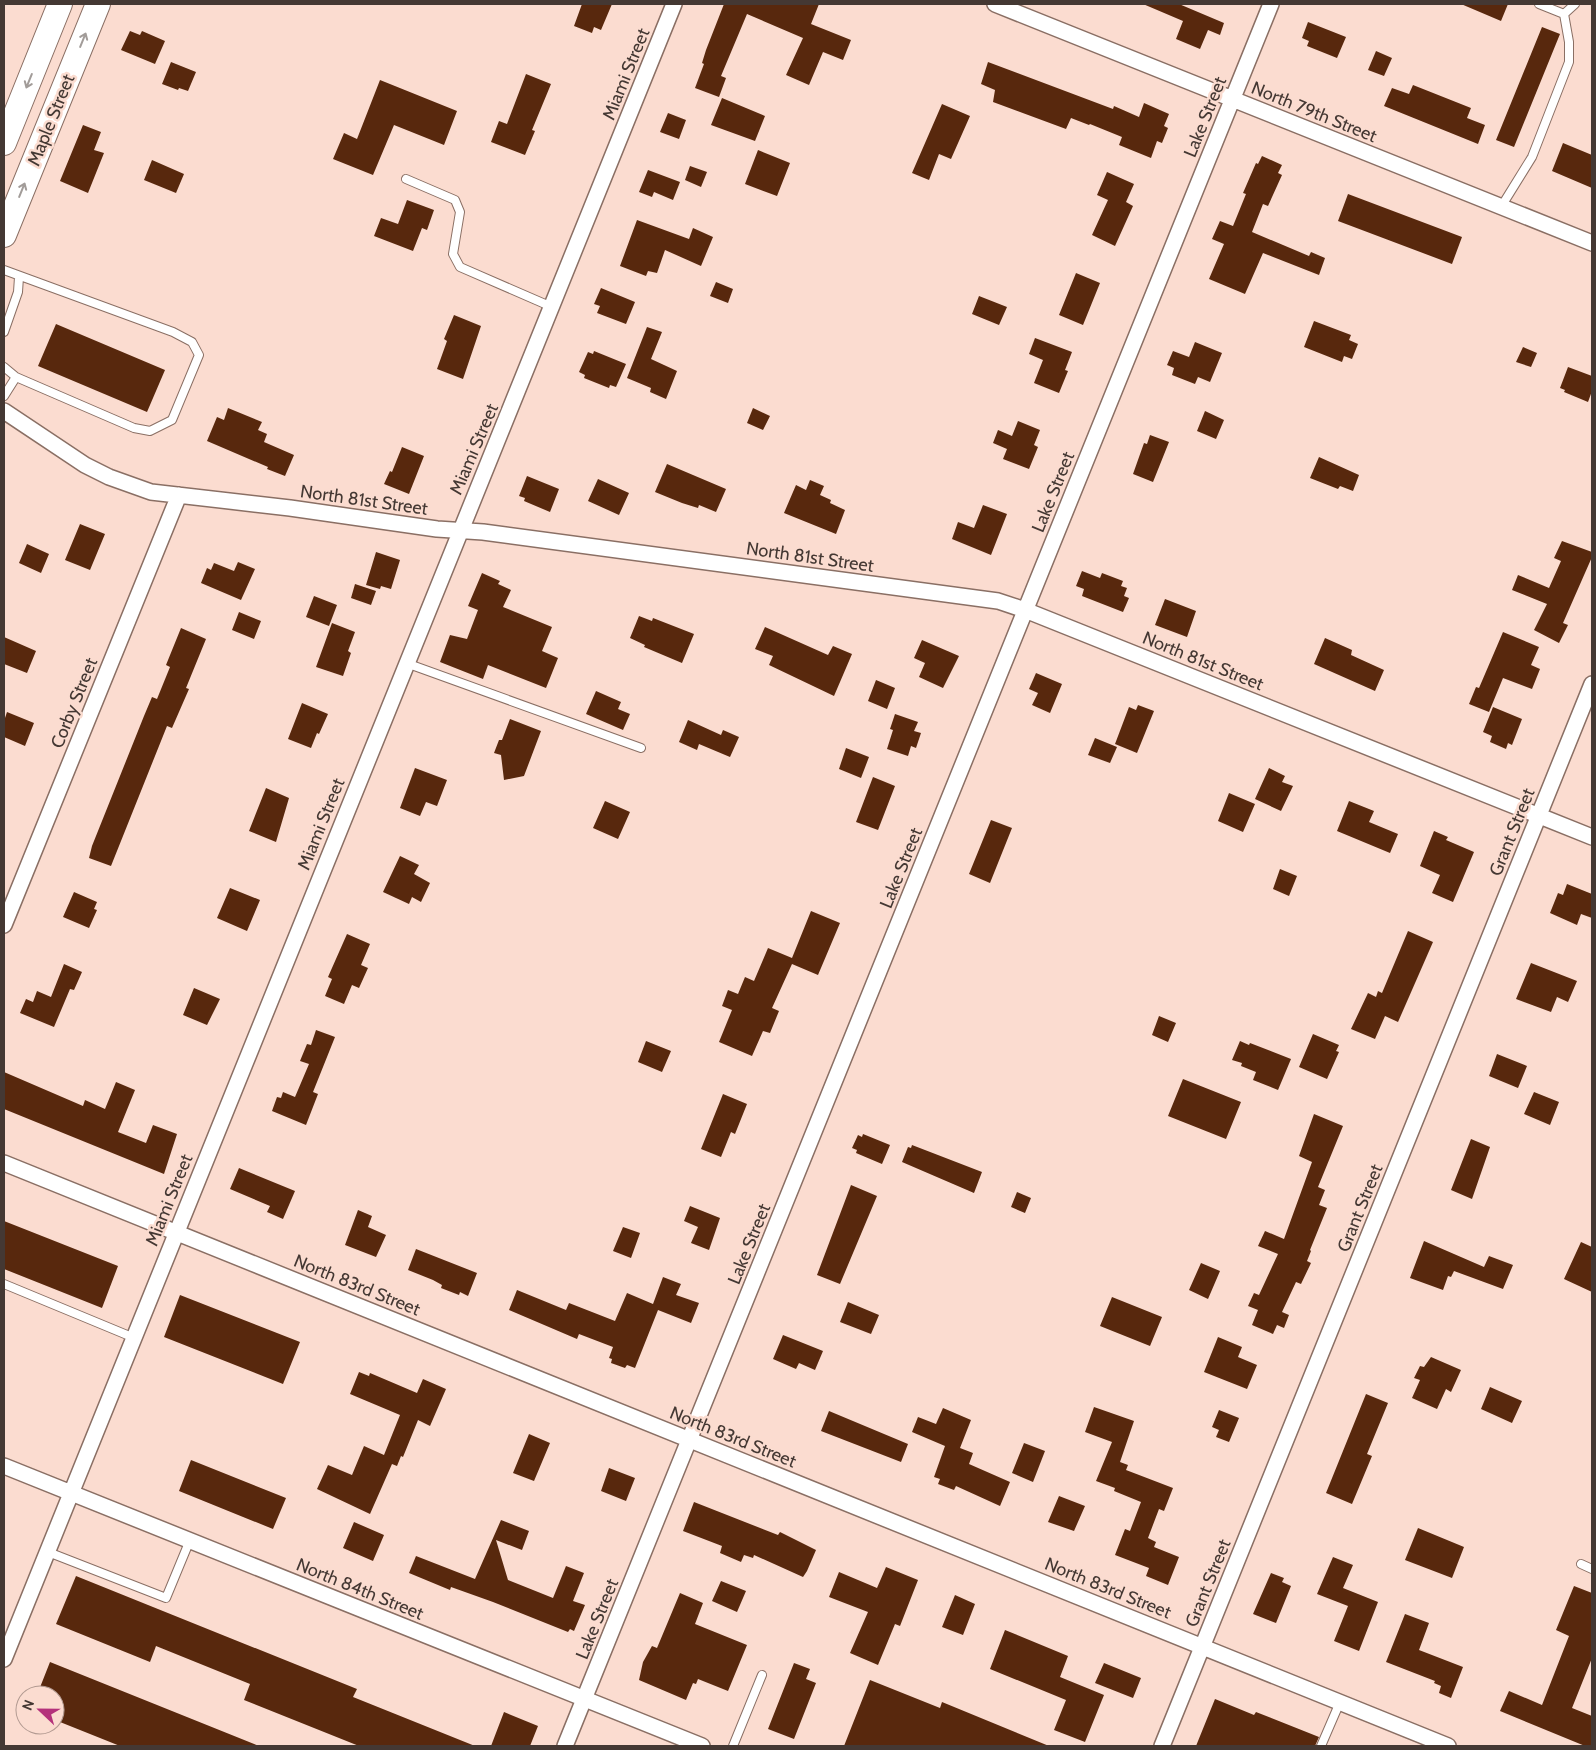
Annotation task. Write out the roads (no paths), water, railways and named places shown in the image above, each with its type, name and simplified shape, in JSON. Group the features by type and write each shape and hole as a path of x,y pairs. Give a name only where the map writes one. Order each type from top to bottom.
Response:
{"main road":[{"name":"Maple Street","path":"4,144 60,4"},
{"name":"Maple Street","path":"4,235 98,4"}],"street":[{"name":"Miami Street","path":"4,1659 72,1493 132,1337 176,1233 674,4"},
{"name":"North 79th Street","path":"995,4 1592,243"},
{"name":"Lake Street","path":"565,1746 1271,4"},
{"name":"North 81st Street","path":"4,411 85,466 145,490 460,531 483,532 998,601 1026,610 1592,837"},
{"name":"Corby Street","path":"4,925 179,495"},
{"name":"Grant Street","path":"1162,1746 1592,684"},
{"name":"North 83rd Street","path":"4,1163 1448,1746"},
{"name":"North 84th Street","path":"4,1466 702,1746"}],"lane":[{"path":"1538,4 1564,14"},
{"path":"1564,14 1575,4"},
{"path":"1501,207 1532,157 1569,62 1569,42 1564,14"},
{"path":"406,179 455,200 460,212 453,254 460,267 552,307"},
{"path":"4,270 173,332 192,342 199,355 172,420 150,431 134,428 16,377 4,367"},
{"path":"4,332 18,292 19,277"},
{"path":"4,396 16,377"},
{"path":"406,663 641,748"},
{"path":"4,1284 132,1337"},
{"path":"48,1552 166,1598 190,1540"},
{"path":"1581,1564 1592,1569"},
{"path":"734,1746 762,1675"},
{"path":"1321,1746 1340,1702"}]}
